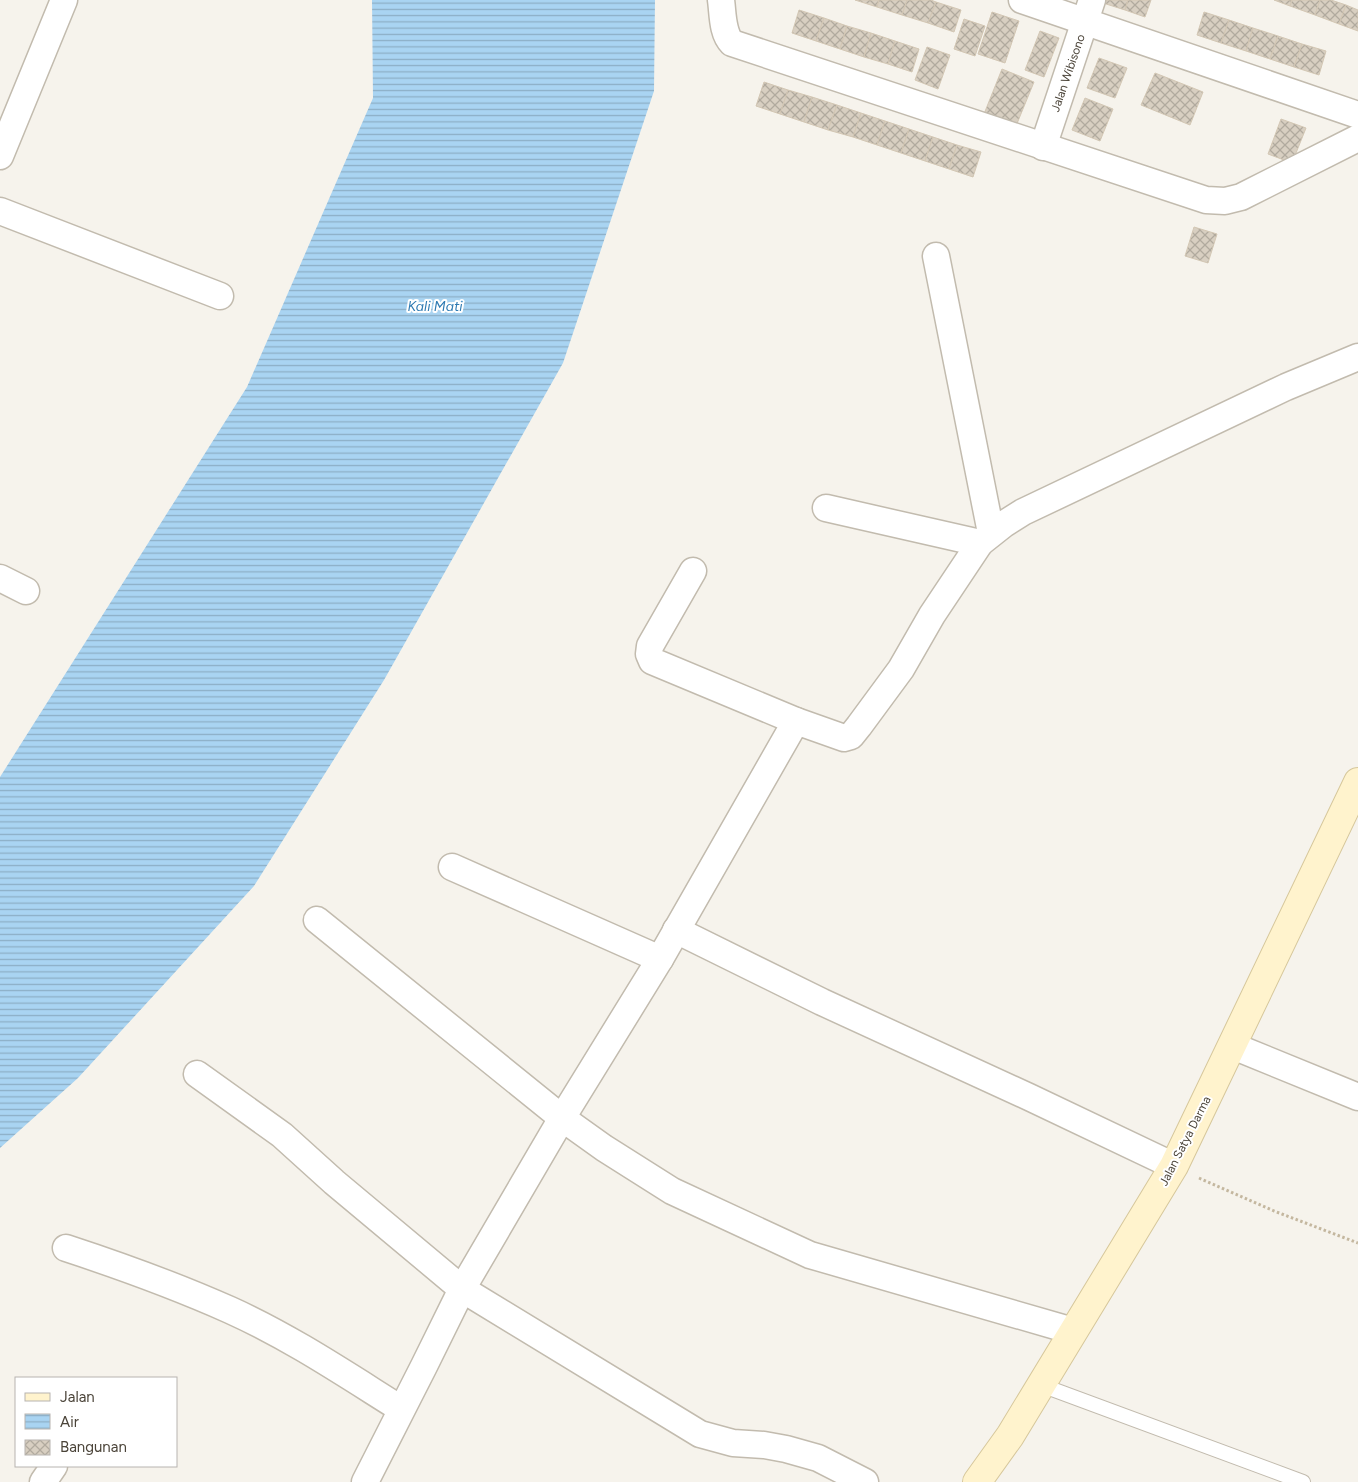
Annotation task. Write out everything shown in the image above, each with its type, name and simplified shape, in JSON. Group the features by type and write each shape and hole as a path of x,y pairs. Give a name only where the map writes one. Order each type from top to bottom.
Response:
{"main road":[{"name":"Jalan Satya Darma","path":"977,1482 1010,1436 1174,1166 1358,782"}],"street":[{"path":"0,156 64,0"},
{"path":"721,0 726,31 732,43 1206,200 1225,201 1241,197 1358,138"},
{"path":"1022,0 1089,11 1358,114"},
{"name":"Jalan Wibisono","path":"1043,147 1089,11"},
{"path":"0,211 220,296"},
{"path":"936,256 985,538"},
{"path":"693,571 650,646 652,661 796,721 844,738 851,736 901,669 932,615 985,538 1023,512 1286,387 1358,357"},
{"path":"826,508 985,538"},
{"path":"0,578 26,591"},
{"path":"364,1482 462,1289 562,1118 660,959 796,721"},
{"path":"452,866 660,959"},
{"path":"317,920 562,1118 604,1148 672,1191 810,1255 1074,1331"},
{"path":"676,930 822,1002 1174,1166"},
{"path":"1233,1046 1358,1097"},
{"path":"198,1074 282,1135 334,1182 462,1289 700,1434 733,1443 764,1445 818,1458 864,1482"},
{"path":"66,1248 133,1270 231,1310 302,1347 401,1410"},
{"path":"43,1482 53,1467"}],"lane":[{"path":"1041,1385 1303,1482"}],"path":[{"path":"1174,1166 1274,1211 1358,1244"}],"water":[{"name":"Kali Mati","path":"372,0 655,0 654,91 563,363 384,680 254,886 78,1078 0,1148 0,777 247,387 373,98"}],"building":[{"path":"855,0 879,0 877,7"},
{"path":"879,0 907,0 902,15 877,7"},
{"path":"907,0 931,0 936,2 928,23 902,15"},
{"path":"1104,0 1128,0 1125,10 1103,3"},
{"path":"1128,0 1151,0 1145,17 1125,10"},
{"path":"1274,0 1292,0 1290,6"},
{"path":"1292,0 1320,0 1315,15 1290,6"},
{"path":"1320,0 1331,0 1346,5 1339,24 1315,15"},
{"path":"936,2 961,10 954,32 928,23"},
{"path":"1346,5 1358,10 1358,31 1339,24"},
{"path":"799,10 824,18 816,41 792,33"},
{"path":"992,12 1019,21 1005,63 978,54"},
{"path":"1204,12 1229,20 1221,43 1197,35"},
{"path":"824,18 847,26 840,49 816,41"},
{"path":"964,19 985,26 975,56 954,49"},
{"path":"1229,20 1253,28 1246,51 1221,43"},
{"path":"847,26 871,33 864,57 840,49"},
{"path":"1253,28 1278,36 1270,59 1246,51"},
{"path":"1040,31 1059,38 1044,77 1025,70"},
{"path":"871,33 895,41 888,64 864,57"},
{"path":"1278,36 1302,44 1294,67 1270,59"},
{"path":"895,41 919,49 912,72 888,64"},
{"path":"1302,44 1326,51 1319,75 1294,67"},
{"path":"927,47 950,55 938,89 915,80"},
{"path":"1099,58 1127,68 1115,98 1087,88"},
{"path":"1002,69 1034,82 1016,126 984,114"},
{"path":"1155,73 1203,92 1190,125 1141,105"},
{"path":"764,82 788,90 780,114 756,106"},
{"path":"788,90 812,97 804,122 780,114"},
{"path":"812,97 837,105 828,130 804,122"},
{"path":"1085,98 1113,109 1100,141 1072,130"},
{"path":"837,105 861,113 853,137 828,130"},
{"path":"861,113 885,121 877,145 853,137"},
{"path":"1281,119 1306,128 1292,163 1268,154"},
{"path":"885,121 909,129 901,153 877,145"},
{"path":"909,129 933,137 925,161 901,153"},
{"path":"933,137 957,145 949,169 925,161"},
{"path":"957,145 981,152 973,177 949,169"},
{"path":"1194,227 1217,234 1208,263 1185,256"}]}
